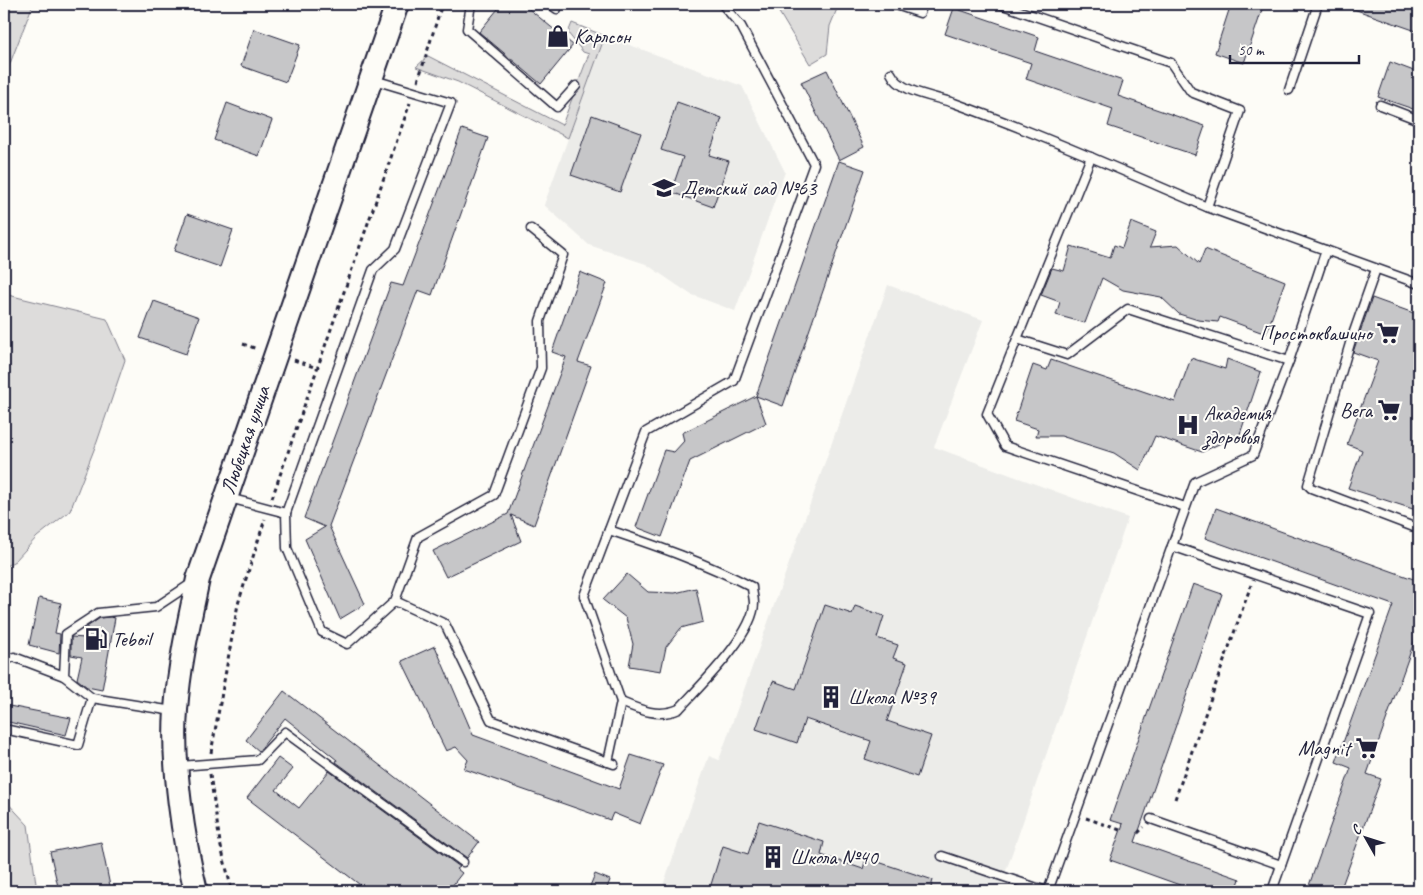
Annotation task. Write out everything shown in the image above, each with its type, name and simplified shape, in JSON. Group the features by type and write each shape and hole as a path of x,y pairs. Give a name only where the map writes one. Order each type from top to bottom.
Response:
{"street":[{"name":"Любецкая улица","path":"196,891 187,856 178,766 176,711 185,643 198,579 396,4"}],"lane":[{"path":"471,4 467,29 557,107 576,86"},
{"path":"395,601 445,624 491,720 611,763 621,702 584,596 646,432 734,381 814,164 741,26 722,4"},
{"path":"893,4 920,13 923,4"},
{"path":"1000,4 1171,63 1191,92 1240,111 1207,207"},
{"path":"1289,90 1318,4"},
{"path":"891,73 900,85 970,109 1091,157 1207,207 1419,284"},
{"path":"370,80 451,103 395,249 373,270 286,513 287,548 322,632 347,644 395,601 418,537 494,494 541,368 540,321 563,255 531,229"},
{"path":"1380,105 1419,120"},
{"path":"1091,157 987,414 1005,446 1186,508"},
{"path":"942,856 1047,891 1195,482 1253,455 1289,361 1326,250"},
{"path":"1376,269 1348,350 1308,485 1311,488 1419,529"},
{"path":"1017,339 1067,355 1128,309 1289,361"},
{"path":"225,497 286,513"},
{"path":"609,530 656,546 752,587 754,604 746,630 727,656 679,710 668,714 645,712 621,702"},
{"path":"1172,546 1370,614 1272,891"},
{"path":"64,676 66,634 98,613 156,607 198,579"},
{"path":"4,660 14,657 64,676 92,698 176,711"},
{"path":"4,729 78,745 92,698"},
{"path":"178,766 258,760 285,732 463,862"},
{"path":"1151,819 1281,864"}],"path":[{"path":"1175,799 1255,574"},
{"path":"1076,815 1120,830"}],"shaded area":[{"path":"4,4 33,4 4,79"},
{"path":"774,4 839,4 830,26 827,54 810,64"},
{"path":"572,23 605,36 568,138 458,82 416,67 428,56 562,125 589,54 583,52 568,33"},
{"name":"Детский сад №63","path":"605,36 742,86 785,172 735,311 690,294 646,264 589,245 544,205"},
{"path":"888,285 983,320 934,447 1128,518 999,891 661,891 709,756 719,760"},
{"path":"4,294 107,319 125,360 97,442 70,511 37,537 15,561 4,567"},
{"path":"4,799 28,825 37,891 4,891"}],"building":[{"path":"502,4 523,4 573,45 541,84 479,32"},
{"path":"1231,4 1264,4 1244,63 1215,53"},
{"path":"1345,4 1419,4 1419,32 1345,6"},
{"path":"954,8 1039,37 1035,51 1123,81 1118,96 1205,126 1195,155 1108,126 1113,109 1026,79 1031,63 945,34"},
{"path":"254,29 300,45 286,82 241,66"},
{"path":"1390,62 1419,73 1419,111 1378,97"},
{"path":"827,70 864,147 839,160 801,82"},
{"path":"677,102 722,118 709,155 729,161 713,207 671,192 683,157 661,150"},
{"path":"227,103 272,120 259,156 214,140"},
{"path":"592,115 641,133 620,192 571,175"},
{"path":"462,129 488,138 432,295 418,290 329,526 365,604 340,619 305,539 325,527 304,518 391,283 403,286"},
{"path":"839,161 865,170 783,406 756,396"},
{"path":"187,214 233,230 220,267 174,251"},
{"path":"1131,222 1156,232 1150,247 1178,245 1199,264 1205,249 1285,281 1266,334 1220,317 1218,322 1198,320 1179,314 1161,297 1123,290 1102,278 1085,323 1056,315 1060,302 1041,295 1052,268 1064,271 1071,246 1110,258 1114,245 1122,248"},
{"path":"580,272 607,283 578,362 591,366 534,525 511,515 521,541 446,577 433,551 508,514 566,357 552,352"},
{"name":"Вега","path":"1372,298 1419,315 1419,511 1348,488 1362,450 1347,444 1378,361 1353,352"},
{"path":"154,301 199,317 186,354 140,338"},
{"path":"1191,358 1225,369 1227,359 1261,372 1240,434 1202,452 1155,436 1140,470 1114,453 1061,436 1036,436 1038,429 1014,421 1033,365 1047,370 1051,360 1175,402"},
{"path":"756,396 766,423 690,461 662,537 636,527 664,450 674,452 684,441 682,433"},
{"path":"1216,508 1419,581 1419,628 1367,774 1381,779 1340,891 1307,891 1351,768 1336,762 1393,605 1205,538"},
{"path":"627,574 648,592 675,593 696,588 703,622 681,628 666,647 661,671 629,666 633,644 626,618 603,600"},
{"path":"1193,584 1222,594 1135,842 1240,879 1236,891 1186,891 1188,888 1110,860 1123,824 1110,820"},
{"path":"39,598 61,603 55,633 60,634 59,653 29,645"},
{"name":"Школа №39","path":"825,605 852,614 855,606 884,616 877,638 898,645 893,658 907,663 887,721 931,736 917,777 865,759 871,741 805,719 797,743 756,729 773,681 796,689"},
{"path":"100,618 115,618 102,690 87,687 77,679 82,657 71,655 71,637 85,638 87,627"},
{"path":"435,646 473,735 619,789 631,755 663,765 640,824 613,813 610,820 464,769 468,760 456,747 446,751 402,661"},
{"path":"284,691 479,842 467,858 336,762 337,760 285,718 259,751 246,740"},
{"path":"4,705 71,718 66,735 4,721"},
{"path":"278,758 293,769 276,790 299,808 329,771 460,867 457,869 462,873 448,891 368,891 247,798"},
{"name":"Школа №40","path":"759,821 824,842 821,855 863,869 866,858 933,880 930,891 709,891 723,846 748,854"},
{"path":"101,842 111,891 59,891 50,852"},
{"path":"595,874 610,880 606,891 588,891"}],"place":[{"name":"Карлсон","path":"558,36"},
{"name":"Детский сад №63","path":"664,188"},
{"name":"Простоквашино","path":"1388,333"},
{"name":"Вега","path":"1389,410"},
{"name":"Академия здоровья","path":"1188,425"},
{"name":"Teboil","path":"96,639"},
{"name":"Школа №39","path":"831,697"},
{"name":"Magnit","path":"1367,748"},
{"name":"Школа №40","path":"773,857"}]}
